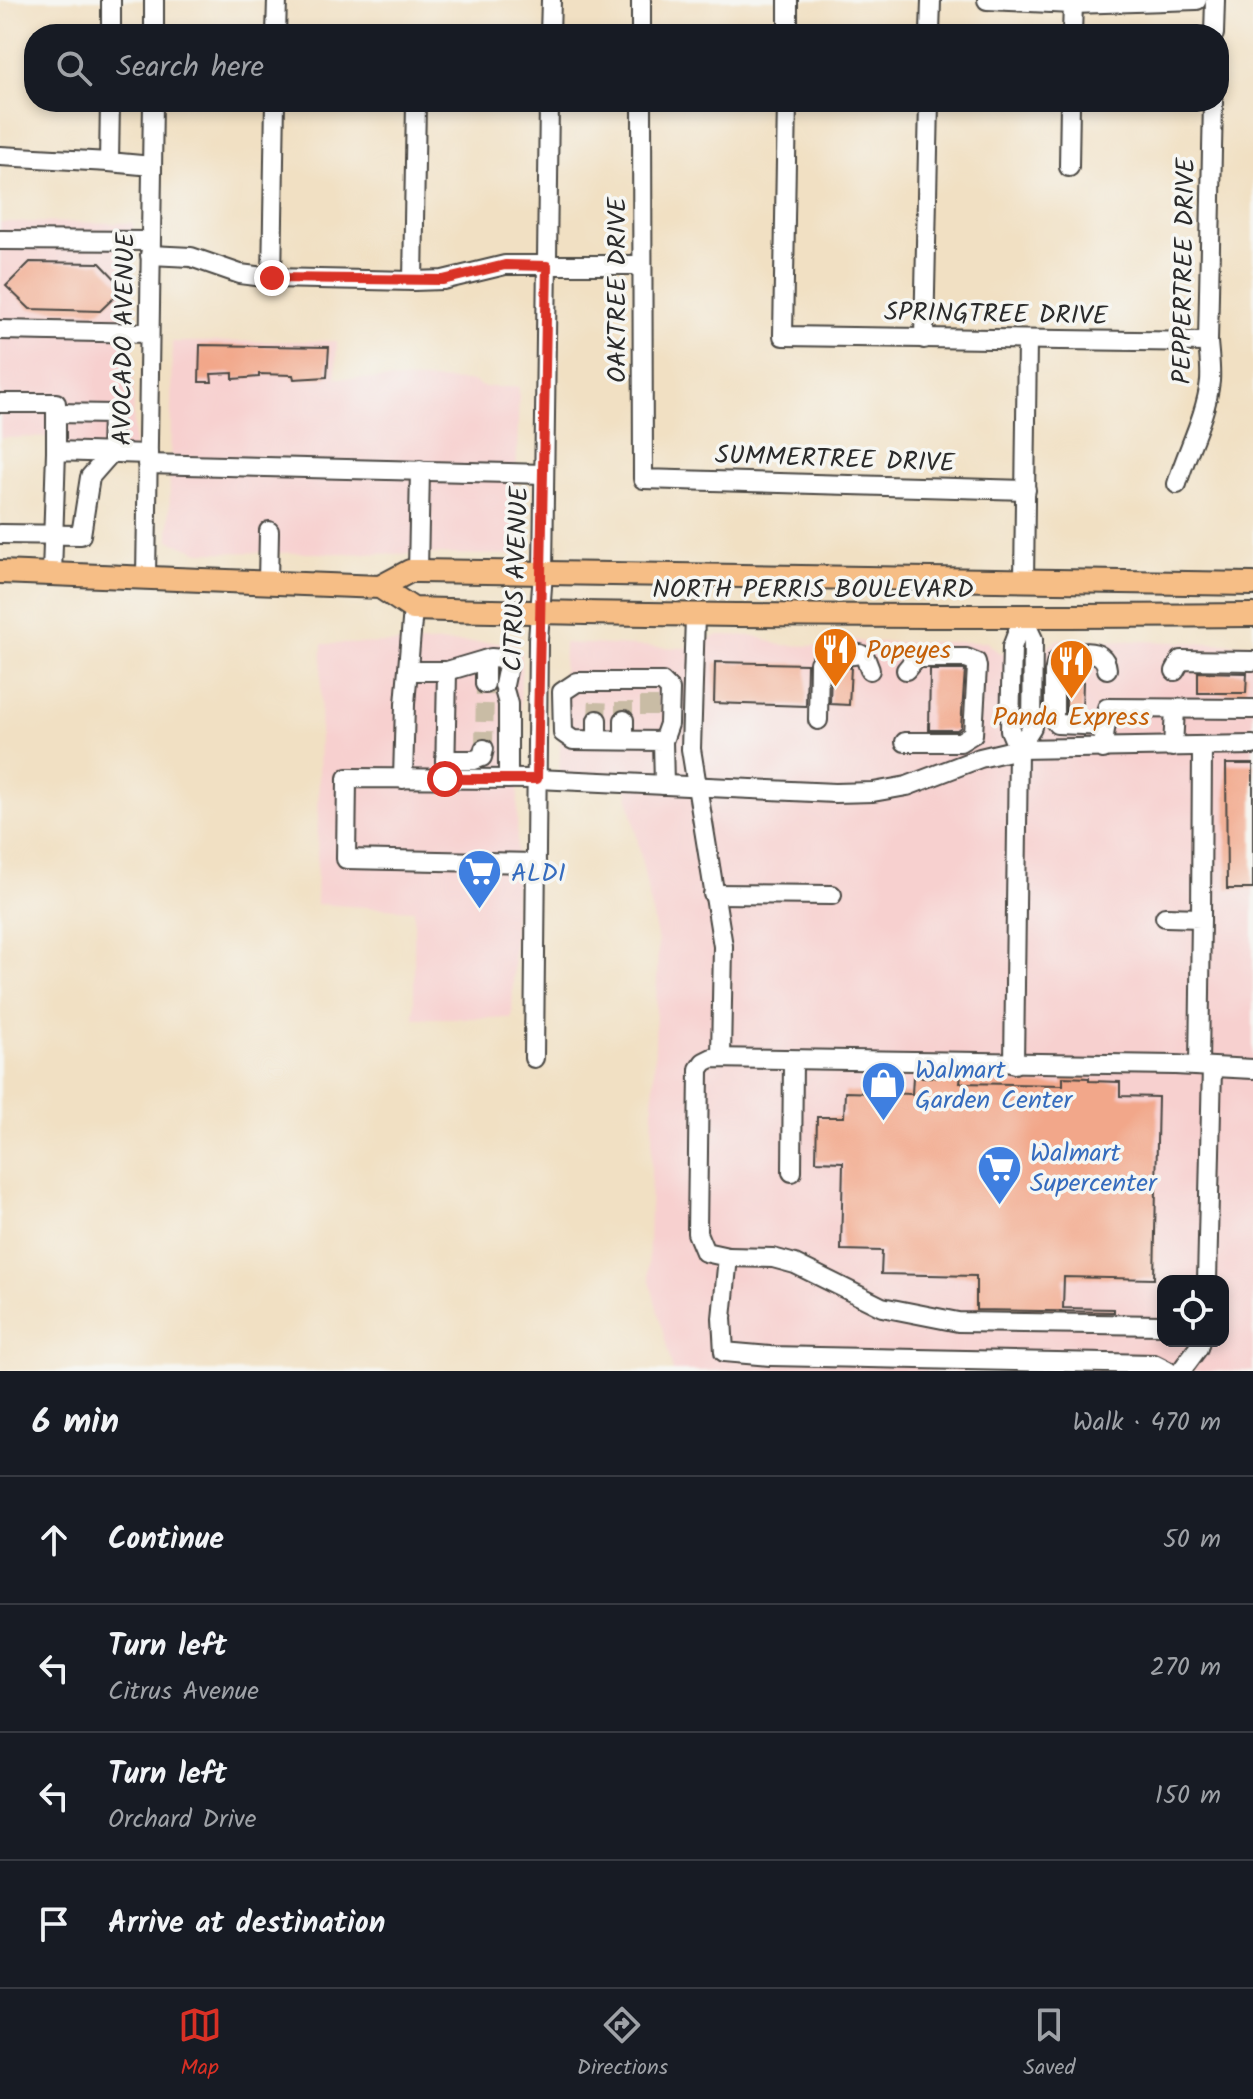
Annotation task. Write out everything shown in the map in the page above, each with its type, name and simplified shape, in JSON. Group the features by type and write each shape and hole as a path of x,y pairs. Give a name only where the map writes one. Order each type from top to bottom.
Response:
{"main road":[{"name":"NORTH PERRIS BOULEVARD","path":"0,572 380,587 410,571 1253,584"},
{"path":"1023,618 1024,581"},
{"path":"380,587 413,609"},
{"name":"NORTH PERRIS BOULEVARD","path":"413,609 695,616 1023,618 1253,615"}],"street":[{"path":"111,0 111,24"},
{"path":"154,0 154,24"},
{"path":"276,24 277,0"},
{"path":"550,24 551,0"},
{"path":"641,0 641,24"},
{"path":"788,0 788,24"},
{"path":"930,24 931,0"},
{"path":"987,0 1073,4 1197,0"},
{"path":"1214,24 1215,0"},
{"path":"1072,24 1073,4"},
{"path":"109,162 110,112"},
{"name":"AVOCADO AVENUE","path":"146,577 153,112"},
{"path":"272,278 275,112"},
{"path":"413,281 416,112"},
{"name":"CITRUS AVENUE","path":"534,1058 538,640 543,573 549,112"},
{"name":"OAKTREE DRIVE","path":"642,112 643,479"},
{"name":"SPRINGTREE DRIVE","path":"787,112 783,336 1208,342"},
{"path":"924,339 929,112"},
{"path":"1069,167 1070,112"},
{"name":"PEPPERTREE DRIVE","path":"1177,484 1203,414 1210,379 1213,112"},
{"path":"0,156 152,166"},
{"path":"0,240 150,248 191,257 240,274 272,278 443,280 505,265 642,265"},
{"path":"0,330 149,333"},
{"path":"1024,581 1027,340"},
{"path":"0,403 56,403 52,574"},
{"path":"0,534 81,535 90,477 111,453 112,414 56,413"},
{"path":"56,451 111,453 148,459 544,474"},
{"path":"418,571 420,470"},
{"name":"SUMMERTREE DRIVE","path":"643,479 1026,490"},
{"path":"268,582 269,531"},
{"path":"403,779 405,704 413,609"},
{"path":"695,616 691,749 723,946 721,1057"},
{"path":"1014,1064 1018,749 1010,730 1012,647 1023,618"},
{"path":"1106,726 1057,724 1054,720 1054,673 1057,661 1081,652 1102,656 1107,662 1107,669"},
{"path":"818,720 819,663 824,659 860,654 865,657 870,670"},
{"path":"905,742 960,742 973,734 977,667 976,662 966,658 916,658 906,670"},
{"path":"409,671 447,671 485,660 503,659 508,666 509,688 508,779"},
{"path":"485,660 485,684"},
{"path":"1175,671 1181,660 1253,661"},
{"path":"445,769 447,671"},
{"path":"577,682 598,689 648,690 662,682 670,690 669,717 656,741 573,740 563,733 562,692 577,682"},
{"path":"1103,749 1107,708 1253,709"},
{"path":"1173,747 1175,709"},
{"path":"669,717 692,718"},
{"path":"597,720 597,740"},
{"path":"624,720 624,740"},
{"path":"649,721 664,785"},
{"path":"445,769 508,779 873,792 907,786 980,758 1018,749 1253,745"},
{"path":"1202,747 1201,918 1206,1066 1207,1275"},
{"path":"484,749 482,757 474,760 403,779 347,778 346,859 536,863"},
{"path":"713,894 832,895"},
{"path":"1165,917 1201,918"},
{"path":"1157,1325 958,1322 882,1307 795,1264 773,1258 728,1257 705,1252 697,1233 699,1069 704,1062 721,1057 1253,1069"},
{"path":"792,1172 793,1060"},
{"path":"728,1257 722,1318 724,1352 770,1356 1154,1364 1168,1371"},
{"path":"1181,1371 1198,1347"}],"shaded area":[{"path":"0,222 133,223 134,450 67,446 48,437 0,438"},
{"path":"337,341 336,378 473,381 482,387 519,387 514,555 200,552 169,540 172,342"},
{"path":"719,635 756,636 780,645 820,646 848,638 862,642 987,642 999,653 1045,649 1059,639 1253,644 1253,1371 673,1371 648,1273 658,942 625,779 559,776 564,643 684,648"},
{"path":"509,642 522,651 512,1018 414,1018 414,910 316,904 322,644"}],"building":[{"path":"30,262 100,263 124,288 100,311 30,309 6,286"},
{"path":"200,345 329,347 327,377 294,379 293,375 259,374 259,377 233,379 233,373 211,374 212,382 199,382"},
{"path":"715,662 807,664 806,706 714,703"},
{"name":"Popeyes","path":"851,667 849,705 830,704 831,670"},
{"path":"930,670 965,670 961,727 957,730 929,730"},
{"path":"1198,672 1247,673 1246,693 1198,693"},
{"path":"1066,680 1083,681 1082,713 1066,712"},
{"path":"1226,764 1253,764 1253,889 1227,889"},
{"name":"Walmart Supercenter","path":"961,1076 960,1083 1063,1085 1063,1077 1089,1078 1089,1081 1120,1082 1120,1096 1158,1097 1154,1279 1064,1277 1063,1308 1114,1309 1114,1312 976,1310 976,1276 881,1274 882,1251 841,1250 843,1162 816,1161 817,1117 844,1117 845,1092 912,1094 913,1077"}],"tunnel":[{"path":"484,749 485,684"},
{"path":"597,720 598,696"},
{"path":"624,697 624,720"},
{"path":"649,697 649,721"}],"place":[{"name":"Popeyes","path":"835,688"},
{"name":"Panda Express","path":"1071,700"},
{"name":"ALDI","path":"480,911"},
{"name":"Walmart Garden Center","path":"884,1123"},
{"name":"Walmart Supercenter","path":"999,1206"}],"route":[{"path":"272,278 443,280 505,265 547,266 537,779 445,779"}]}
